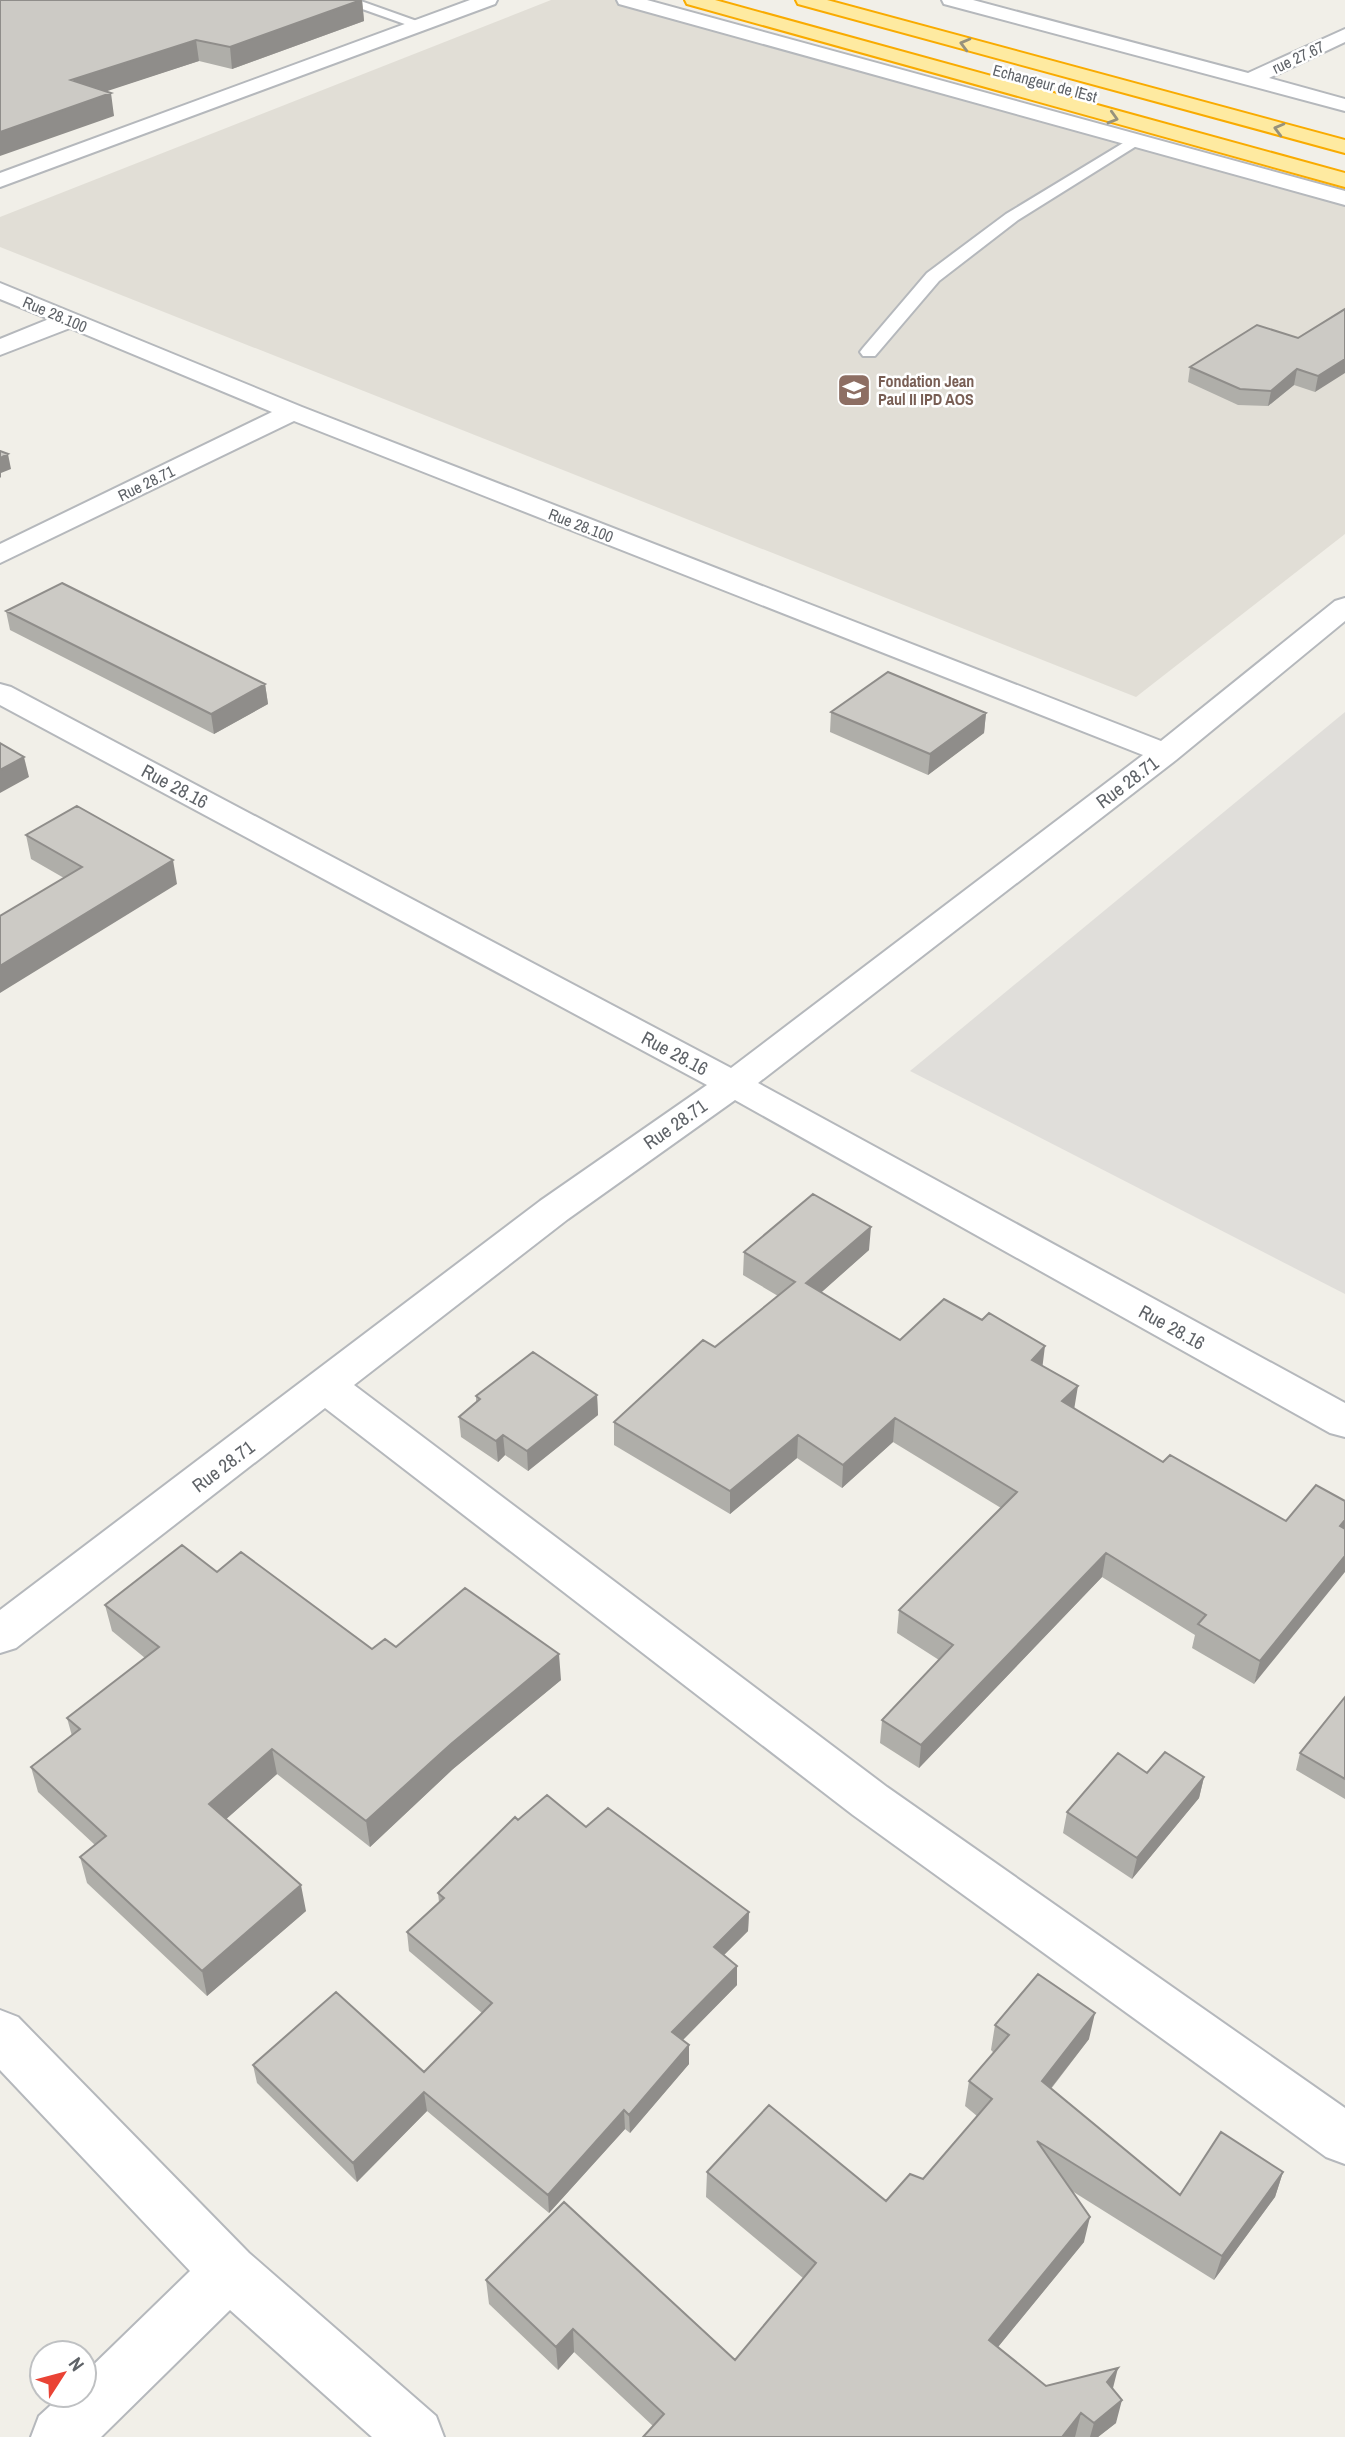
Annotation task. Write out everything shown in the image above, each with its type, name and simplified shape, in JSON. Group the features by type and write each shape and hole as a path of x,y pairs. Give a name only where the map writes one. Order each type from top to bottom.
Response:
{"highway":[{"path":"694,0 1345,180"},
{"name":"Echangeur de l´Est","path":"745,0 1345,163"},
{"name":"Echangeur de l´Est","path":"805,0 1345,147"},
{"path":"876,0 1345,127"}],"street":[{"path":"0,180 488,0"},
{"path":"626,0 1133,142 1345,198"},
{"path":"951,0 1345,105"},
{"path":"1019,18 1048,5"},
{"name":"rue 27.67","path":"1251,79 1345,35"},
{"name":"Rue 28.100","path":"0,290 66,320 293,412 1165,753"},
{"path":"0,348 66,320"},
{"name":"Rue 28.71","path":"0,555 293,412"},
{"name":"Rue 28.71","path":"8,1618 327,1387 554,1210 733,1084 1165,753 1345,607"},
{"name":"Rue 28.16","path":"0,693 733,1084 1345,1422"},
{"path":"327,1387 870,1801 1345,2139"},
{"path":"0,2034 229,2272 415,2437"},
{"path":"60,2437 229,2272"}],"lane":[{"path":"344,0 421,25"},
{"path":"869,352 933,277 1012,216 1133,142"}],"shaded area":[{"name":"Fondation Jean Paul II IPD AOS","path":"551,0 615,0 1345,205 1345,534 1136,697 0,247 0,217"},
{"path":"1345,712 1345,1294 910,1071"}],"building":[{"path":"0,0 361,0 230,47 196,40 71,80 111,93 0,132"},
{"path":"1345,309 1345,359 1318,376 1297,369 1271,391 1240,389 1190,367 1257,325 1298,338"},
{"path":"62,583 265,684 211,714 6,611"},
{"path":"888,672 986,713 930,754 831,712"},
{"path":"0,743 24,757 0,770"},
{"path":"77,806 173,860 0,966 0,916 82,867 26,835"},
{"path":"813,1194 871,1227 806,1283 900,1340 944,1299 982,1320 989,1313 1045,1346 1032,1360 1078,1386 1062,1401 1163,1462 1170,1455 1286,1521 1316,1485 1345,1501 1345,1520 1340,1526 1345,1529 1345,1556 1260,1661 1198,1624 1206,1615 1106,1553 921,1745 882,1720 953,1645 899,1610 1017,1492 895,1418 843,1465 798,1435 730,1491 614,1422 703,1340 715,1347 795,1282 744,1252"},
{"path":"533,1352 597,1395 527,1451 503,1435 496,1441 459,1417 480,1399 476,1396"},
{"path":"182,1545 217,1572 241,1552 372,1649 385,1639 396,1647 465,1588 559,1654 451,1744 366,1821 272,1749 209,1804 301,1885 202,1971 80,1857 106,1836 31,1767 80,1729 67,1718 159,1647 105,1605"},
{"path":"1345,1697 1345,1779 1300,1753"},
{"path":"1165,1752 1204,1777 1137,1858 1067,1812 1118,1753 1147,1773"},
{"path":"547,1795 586,1827 608,1808 749,1912 714,1947 737,1966 672,2032 689,2045 629,2115 624,2110 548,2195 424,2092 353,2163 253,2065 336,1992 424,2072 492,2003 407,1932 444,1898 438,1893 515,1817 518,1820"},
{"path":"1038,1974 1095,2013 1042,2081 1180,2195 1221,2132 1283,2172 1222,2256 1037,2141 1090,2217 989,2340 1046,2386 1118,2368 1107,2382 1122,2400 1094,2423 1081,2413 1062,2437 643,2437 664,2414 573,2329 556,2347 486,2280 564,2202 735,2360 816,2263 707,2172 769,2105 886,2201 910,2174 923,2179 992,2099 969,2081 1009,2035 995,2025"}],"place":[{"name":"Fondation Jean Paul II IPD AOS","path":"854,390"}]}
